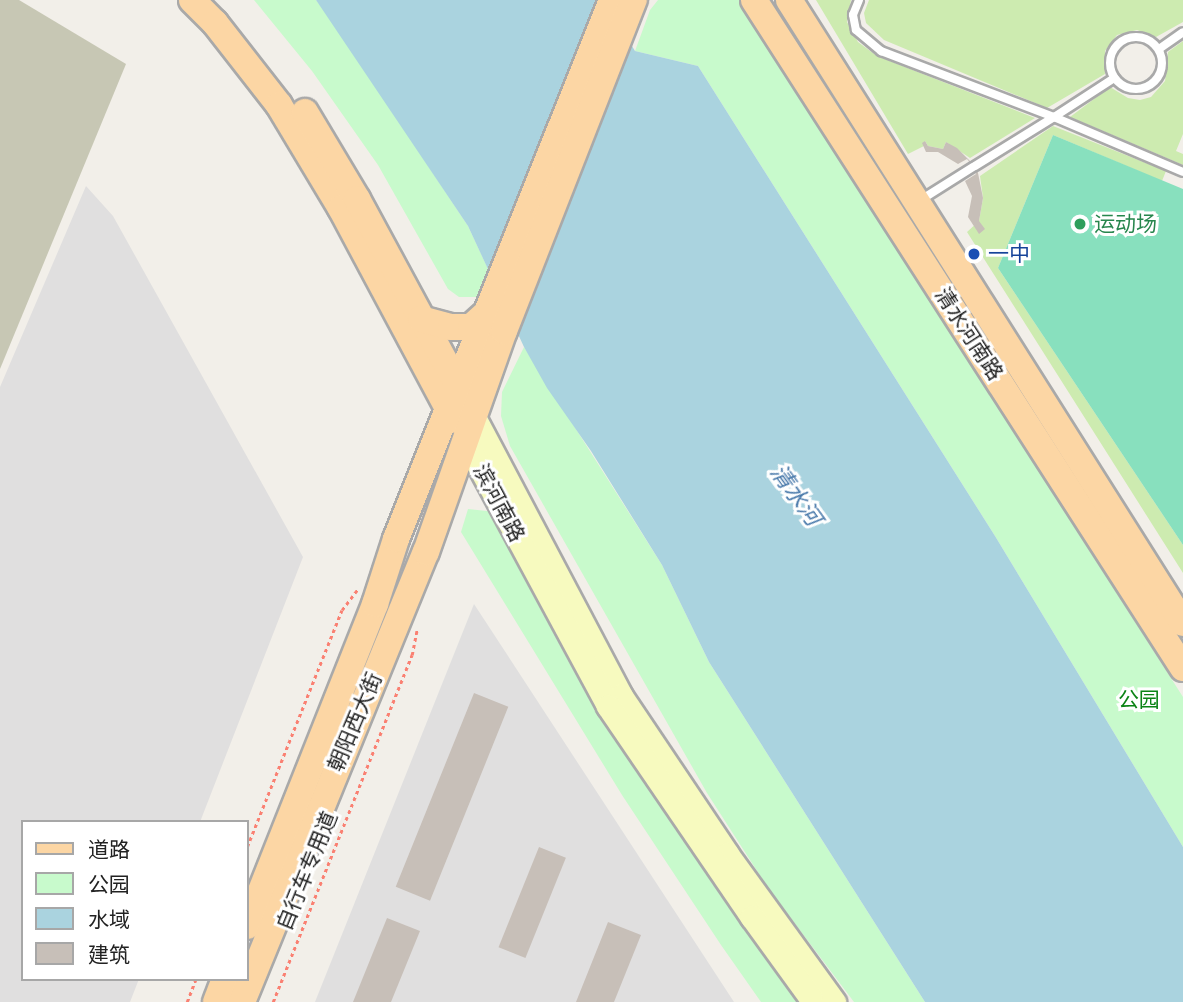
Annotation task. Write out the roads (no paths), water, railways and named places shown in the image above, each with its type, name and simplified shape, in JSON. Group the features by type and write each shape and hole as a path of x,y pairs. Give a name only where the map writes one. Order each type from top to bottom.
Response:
{"main road":[{"name":"滨河南路","path":"192,0 215,23 279,104 462,414 621,696 727,854 834,1002"},
{"name":"滨河南路","path":"215,0 294,94 357,199 421,319 462,414 608,706 751,917 814,1002"},
{"name":"清水河南路","path":"754,0 1183,668"},
{"name":"清水河南路","path":"789,0 1183,623"},
{"path":"462,414 626,2"},
{"path":"421,319 451,327 471,327 497,321"},
{"name":"朝阳西大街","path":"248,923 375,604 396,539 462,414"},
{"name":"朝阳西大街","path":"242,1002 426,552 462,414"},
{"path":"216,1002 224,981"}],"lane":[{"path":"859,0 853,15 856,30 881,51 1054,117 1183,172"},
{"path":"1159,49 1183,32"},
{"path":"1132,37 1143,38 1159,49 1163,70 1152,84 1130,90 1114,78 1110,58 1121,41 1132,37"},
{"path":"916,202 1114,78"}],"water":[{"name":"清水河","path":"316,0 604,0 635,51 698,66 995,536 1183,847 1183,1002 925,1002 709,662 662,565 591,451 547,388 524,347 468,226"}],"place":[{"name":"运动场","path":"1080,224"},
{"name":"一中","path":"974,254"}],"park label":[{"name":"公园","path":"1139,700"}]}
